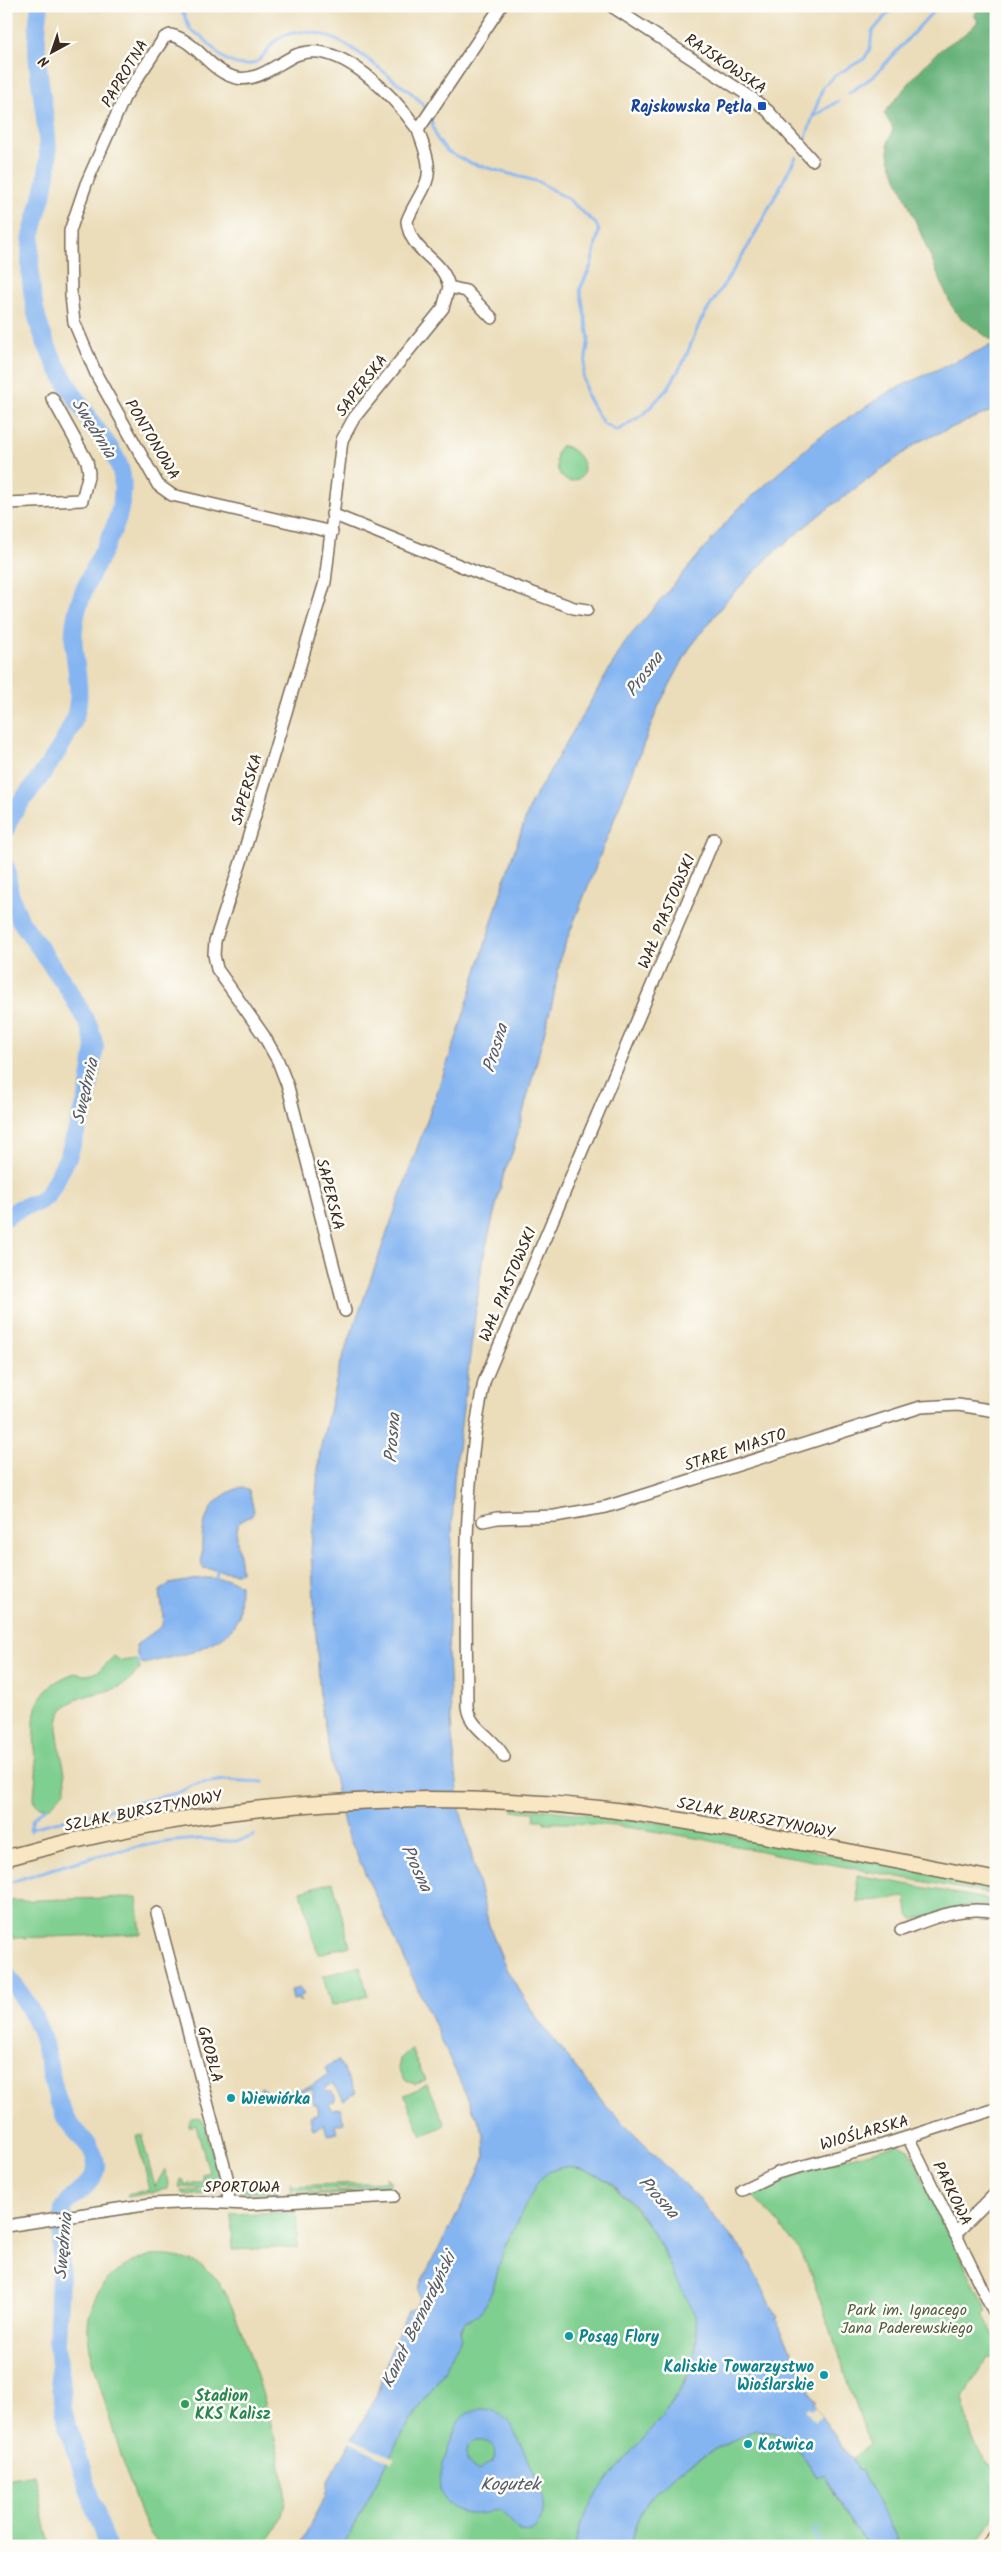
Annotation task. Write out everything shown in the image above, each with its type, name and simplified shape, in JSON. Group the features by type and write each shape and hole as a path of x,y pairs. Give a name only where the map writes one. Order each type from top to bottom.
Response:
{"main road":[{"name":"SZLAK BURSZTYNOWY","path":"6,1858 76,1839 161,1821 294,1804 394,1798 504,1800 606,1809 676,1819 996,1880"},
{"path":"990,2546 996,2537"}],"street":[{"path":"492,318 466,291 448,287 442,270 415,245 408,234 407,221 427,182 428,172 421,126 435,108 501,6"},
{"name":"RAJSKOWSKA","path":"611,6 752,98 812,160"},
{"name":"PAPROTNA","path":"69,271 70,230 86,184 124,98 164,38 170,35 178,37 213,66 238,78 261,74 297,55 309,51 323,52 362,72 386,91 421,126"},
{"name":"PONTONOWA","path":"69,271 74,322 85,350 97,376 162,490 172,495 332,532"},
{"name":"SAPERSKA","path":"346,1311 288,1087 278,1061 264,1036 222,979 214,955 215,941 242,862 322,591 332,532 332,514 340,451 346,429 443,308 448,287"},
{"path":"6,504 82,500 89,473 87,462 52,398"},
{"path":"332,514 486,576 574,608 587,610"},
{"name":"WAŁ PIASTOWSKI","path":"504,1757 495,1742 471,1721 467,1706 466,1593 469,1498 484,1382 714,839"},
{"name":"STARE MIASTO","path":"483,1521 555,1516 606,1507 921,1407 958,1405 996,1411"},
{"path":"901,1930 955,1911 975,1909 996,1912"},
{"name":"GROBLA","path":"157,1914 227,2177 229,2203"},
{"name":"WIOŚLARSKA","path":"742,2190 777,2173 908,2137 996,2110"},
{"name":"PARKOWA","path":"908,2137 996,2317"},
{"path":"955,2234 996,2193"},
{"name":"SPORTOWA","path":"6,2226 91,2212 169,2203 265,2203 394,2196"}],"green space":[{"path":"981,6 996,6 995,343 960,317 951,305 890,161 888,143 893,129 884,113 938,52 974,26 978,21 974,15"},
{"path":"561,446 571,449 580,458 584,469 578,479 566,480 558,471 556,457"},
{"path":"114,1656 121,1661 135,1659 140,1666 139,1670 119,1687 81,1698 65,1707 60,1714 58,1732 66,1789 50,1807 40,1807 35,1804 34,1800 36,1764 34,1718 36,1707 41,1697 58,1681 73,1673 93,1674"},
{"path":"513,1806 685,1826 996,1886 996,1895 661,1832 603,1825 544,1823 544,1820 534,1820 535,1812 513,1811"},
{"path":"857,1875 996,1901 996,1908 984,1906 963,1907 913,1919 908,1913 906,1897 858,1902"},
{"path":"333,1882 350,1946 318,1954 301,1891"},
{"path":"137,1897 141,1934 14,1938 6,1928 6,1901"},
{"path":"360,1966 368,1996 331,2006 323,1976"},
{"path":"411,2049 426,2081 415,2084 406,2081 398,2069 400,2059"},
{"path":"427,2085 445,2125 422,2136 404,2095"},
{"path":"199,2118 204,2122 219,2177 219,2185 216,2189 179,2187 181,2179 183,2179 185,2185 203,2181 202,2174 209,2172 196,2125 189,2127 192,2119"},
{"path":"144,2134 142,2138 155,2187 165,2169 168,2183 167,2189 128,2197 127,2195 150,2189 136,2136"},
{"name":"Park im. Ignacego Jana Paderewskiego","path":"899,2144 909,2149 987,2311 983,2314 996,2340 996,2357 988,2357 963,2397 969,2427 976,2447 981,2456 996,2470 996,2513 976,2546 901,2546 861,2470 859,2472 852,2460 869,2444 812,2276 787,2233 753,2196 753,2192 771,2179"},
{"path":"563,2167 577,2168 590,2172 612,2185 639,2213 658,2242 675,2279 691,2306 696,2331 695,2351 680,2390 642,2442 611,2476 595,2498 582,2521 575,2546 343,2546 404,2431 446,2368 465,2322 474,2317 487,2302 495,2282 503,2251 537,2182 549,2171"},
{"path":"386,2177 390,2181 390,2186 290,2191 291,2181 292,2186 385,2182"},
{"path":"236,2179 241,2180 242,2188 273,2187 273,2182 276,2191 240,2192"},
{"path":"392,2189 390,2191 293,2197 289,2194"},
{"path":"180,2191 204,2191 217,2193 187,2196"},
{"path":"278,2194 270,2198 258,2199 246,2199 238,2196"},
{"path":"296,2212 298,2247 233,2250 231,2214"},
{"name":"Stadion KKS Kalisz","path":"152,2256 170,2256 187,2260 203,2268 217,2279 226,2295 249,2351 270,2421 284,2481 285,2499 283,2512 275,2530 263,2546 160,2546 149,2532 141,2516 94,2366 88,2332 92,2304 106,2282 126,2266"},
{"path":"754,2430 777,2434 793,2443 817,2477 823,2474 830,2489 866,2546 630,2546 637,2523 647,2503 660,2487 676,2473 694,2462"},
{"path":"34,2474 50,2546 6,2546 6,2479"}],"water":[{"path":"996,343 996,409 920,441 819,515 771,555 726,601 689,649 659,705 561,955 553,1000 513,1151 504,1173 482,1263 454,1479 448,1653 452,1736 460,1809 489,1925 505,1967 538,2020 607,2107 701,2201 743,2251 778,2318 776,2319 815,2402 813,2403 858,2471 861,2470 901,2546 866,2546 823,2474 817,2477 793,2443 777,2434 754,2430 694,2462 676,2473 660,2487 647,2503 637,2523 630,2546 575,2546 584,2516 601,2488 666,2411 684,2384 695,2355 696,2322 692,2308 675,2278 660,2245 635,2206 625,2195 603,2178 587,2170 569,2167 552,2170 538,2182 506,2244 493,2289 483,2309 475,2317 465,2322 460,2331 461,2337 446,2368 404,2431 343,2546 299,2546 325,2497 328,2481 376,2397 390,2352 408,2311 415,2308 420,2298 418,2289 422,2280 476,2178 485,2156 484,2134 345,1829 331,1763 320,1699 311,1550 320,1450 339,1368 458,1033 509,866 531,803 626,641 736,511 818,438 890,391"},
{"path":"242,1487 249,1490 254,1511 252,1515 239,1522 237,1528 241,1572 236,1573 203,1568 201,1563 203,1531 209,1512 221,1497"},
{"path":"204,1578 228,1579 240,1585 239,1616 231,1630 223,1637 193,1652 143,1664 137,1654 136,1645 162,1626 163,1614 160,1591 169,1584"},
{"path":"299,1988 304,1994 299,1999 301,2002 297,1999 293,2000 291,1990"},
{"path":"338,2060 356,2092 344,2100 333,2083 325,2088 326,2092 332,2092 335,2096 335,2101 329,2104 334,2110 340,2108 344,2123 335,2125 337,2133 327,2135 324,2125 313,2129 310,2117 319,2114 317,2104 314,2105 312,2089 306,2090 303,2096 297,2093 272,2100 259,2089 262,2087 273,2097 279,2090 285,2094 311,2086 328,2074 325,2068"},
{"name":"Kogutek","path":"477,2409 494,2411 510,2424 537,2478 543,2503 543,2514 539,2524 531,2532 520,2531 501,2511 482,2514 459,2512 448,2504 441,2493 441,2475 453,2433 462,2418 469,2412","holes":["476,2440 489,2442 495,2452 493,2462 478,2471 470,2465 466,2456 472,2443"]}],"pier":[{"path":"809,2407 812,2410 816,2407 821,2415 815,2422 806,2409"},
{"path":"351,2438 394,2458 391,2462 349,2442"}],"waterway":[{"name":"Swędrnia","path":"6,829 15,810 58,752 75,718 78,704 74,650 75,621 87,584 119,514 122,496 122,476 118,463 55,363 38,321 33,298 30,273 32,236 46,182 48,164 47,136 37,45 40,6"},
{"path":"179,6 191,30 201,36 228,61 244,65 252,64 258,61 272,44 285,35 300,32 315,33 330,37 371,61 412,94 427,111"},
{"path":"804,143 823,87 834,76 864,59 870,49 872,32 894,6"},
{"path":"849,93 874,76 938,6"},
{"path":"813,117 838,101"},
{"path":"430,117 437,139 448,152 470,163 539,182 568,199 596,224 599,231 591,266 580,289 589,338 583,377 587,396 596,412 603,423 617,431 645,413 668,388 684,361 700,322 749,245 796,157"},
{"name":"Swędrnia","path":"6,867 10,894 20,920 69,990 90,1028 95,1047 87,1099 68,1157 48,1195 39,1202 20,1208 6,1217"},
{"path":"216,1578 217,1571"},
{"path":"138,1663 141,1660"},
{"path":"30,1828 177,1793 196,1784 224,1780 264,1782"},
{"path":"31,1831 32,1820 46,1808"},
{"path":"8,1883 78,1861 125,1849 198,1839 234,1841 254,1835"},
{"name":"Swędrnia","path":"6,1974 25,2000 36,2021 43,2040 60,2107 69,2123 92,2150 96,2164 96,2171 89,2183 63,2208 57,2344 63,2411 107,2546"},
{"path":"819,2529 814,2533 823,2546"}],"place":[{"name":"Rajskowska Pętla","path":"762,106"},
{"name":"Wiewiórka","path":"231,2098"},
{"name":"Posąg Flory","path":"569,2336"},
{"name":"Kaliskie Towarzystwo Wioślarskie","path":"824,2375"},
{"name":"Stadion KKS Kalisz","path":"185,2404"},
{"name":"Kotwica","path":"748,2444"}],"water label":[{"name":"Prosna","path":"644,674"},
{"name":"Prosna","path":"495,1048"},
{"name":"Prosna","path":"392,1438"},
{"name":"Prosna","path":"417,1868"},
{"name":"Prosna","path":"659,2197"},
{"name":"Kanał Bernardyński","path":"418,2320"}]}
